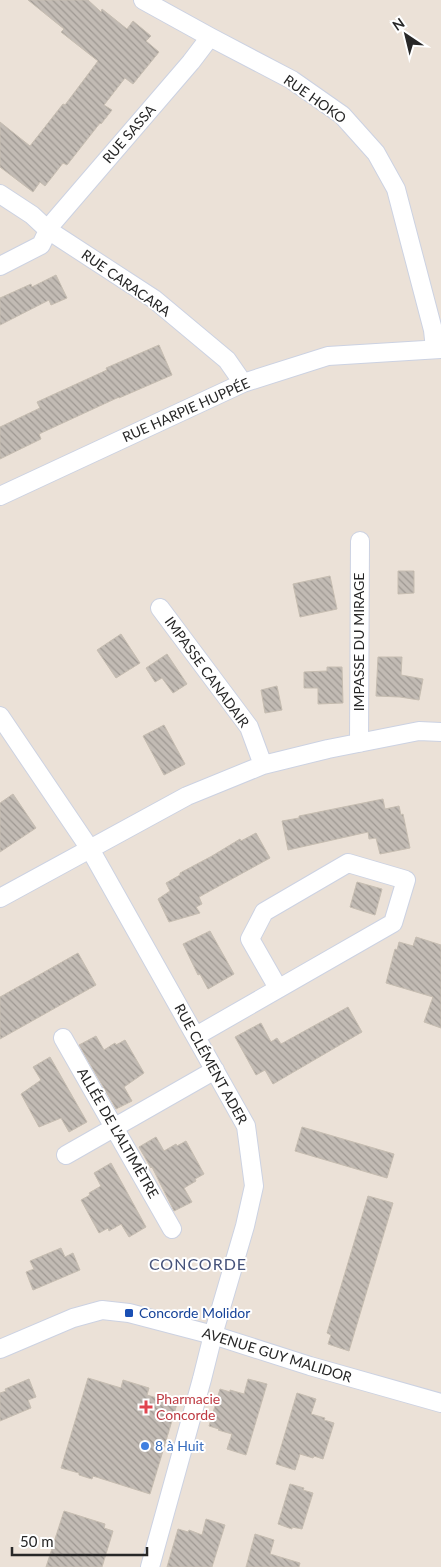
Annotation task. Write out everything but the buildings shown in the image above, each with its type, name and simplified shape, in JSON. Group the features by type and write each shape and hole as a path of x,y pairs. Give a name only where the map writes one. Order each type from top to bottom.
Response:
{"street":[{"name":"RUE HOKO","path":"143,0 210,38 292,80 342,115 376,153 396,189 438,349"},
{"name":"RUE SASSA","path":"0,266 41,245 48,230 210,38"},
{"name":"RUE CARACARA","path":"0,194 32,215 48,230 154,299 227,360 243,383"},
{"name":"RUE HARPIE HUPPÉE","path":"0,496 243,383 328,356 438,349"},
{"name":"IMPASSE DU MIRAGE","path":"359,743 360,541"},
{"name":"IMPASSE CANADAIR","path":"160,608 249,727 263,765"},
{"name":"RUE CLÉMENT ADER","path":"0,716 90,849 246,1126 254,1186 245,1226 213,1335 190,1426 150,1567"},
{"path":"2,892 90,849 187,796 263,765 328,749 419,731 441,732"},
{"path":"196,1036 393,923 406,880 348,863 264,912 250,939 278,988"},
{"name":"ALLÉE DE L'ALTIMÈTRE","path":"63,1038 172,1229"},
{"path":"66,1155 215,1070"},
{"name":"AVENUE GUY MALIDOR","path":"0,1349 73,1318 102,1310 129,1313 213,1335 441,1403"}],"place":[{"name":"Concorde Molidor","path":"129,1313"},
{"name":"Pharmacie Concorde","path":"146,1407"},
{"name":"8 à Huit","path":"145,1446"}],"district":[{"name":"CONCORDE","path":"198,1264"}]}
